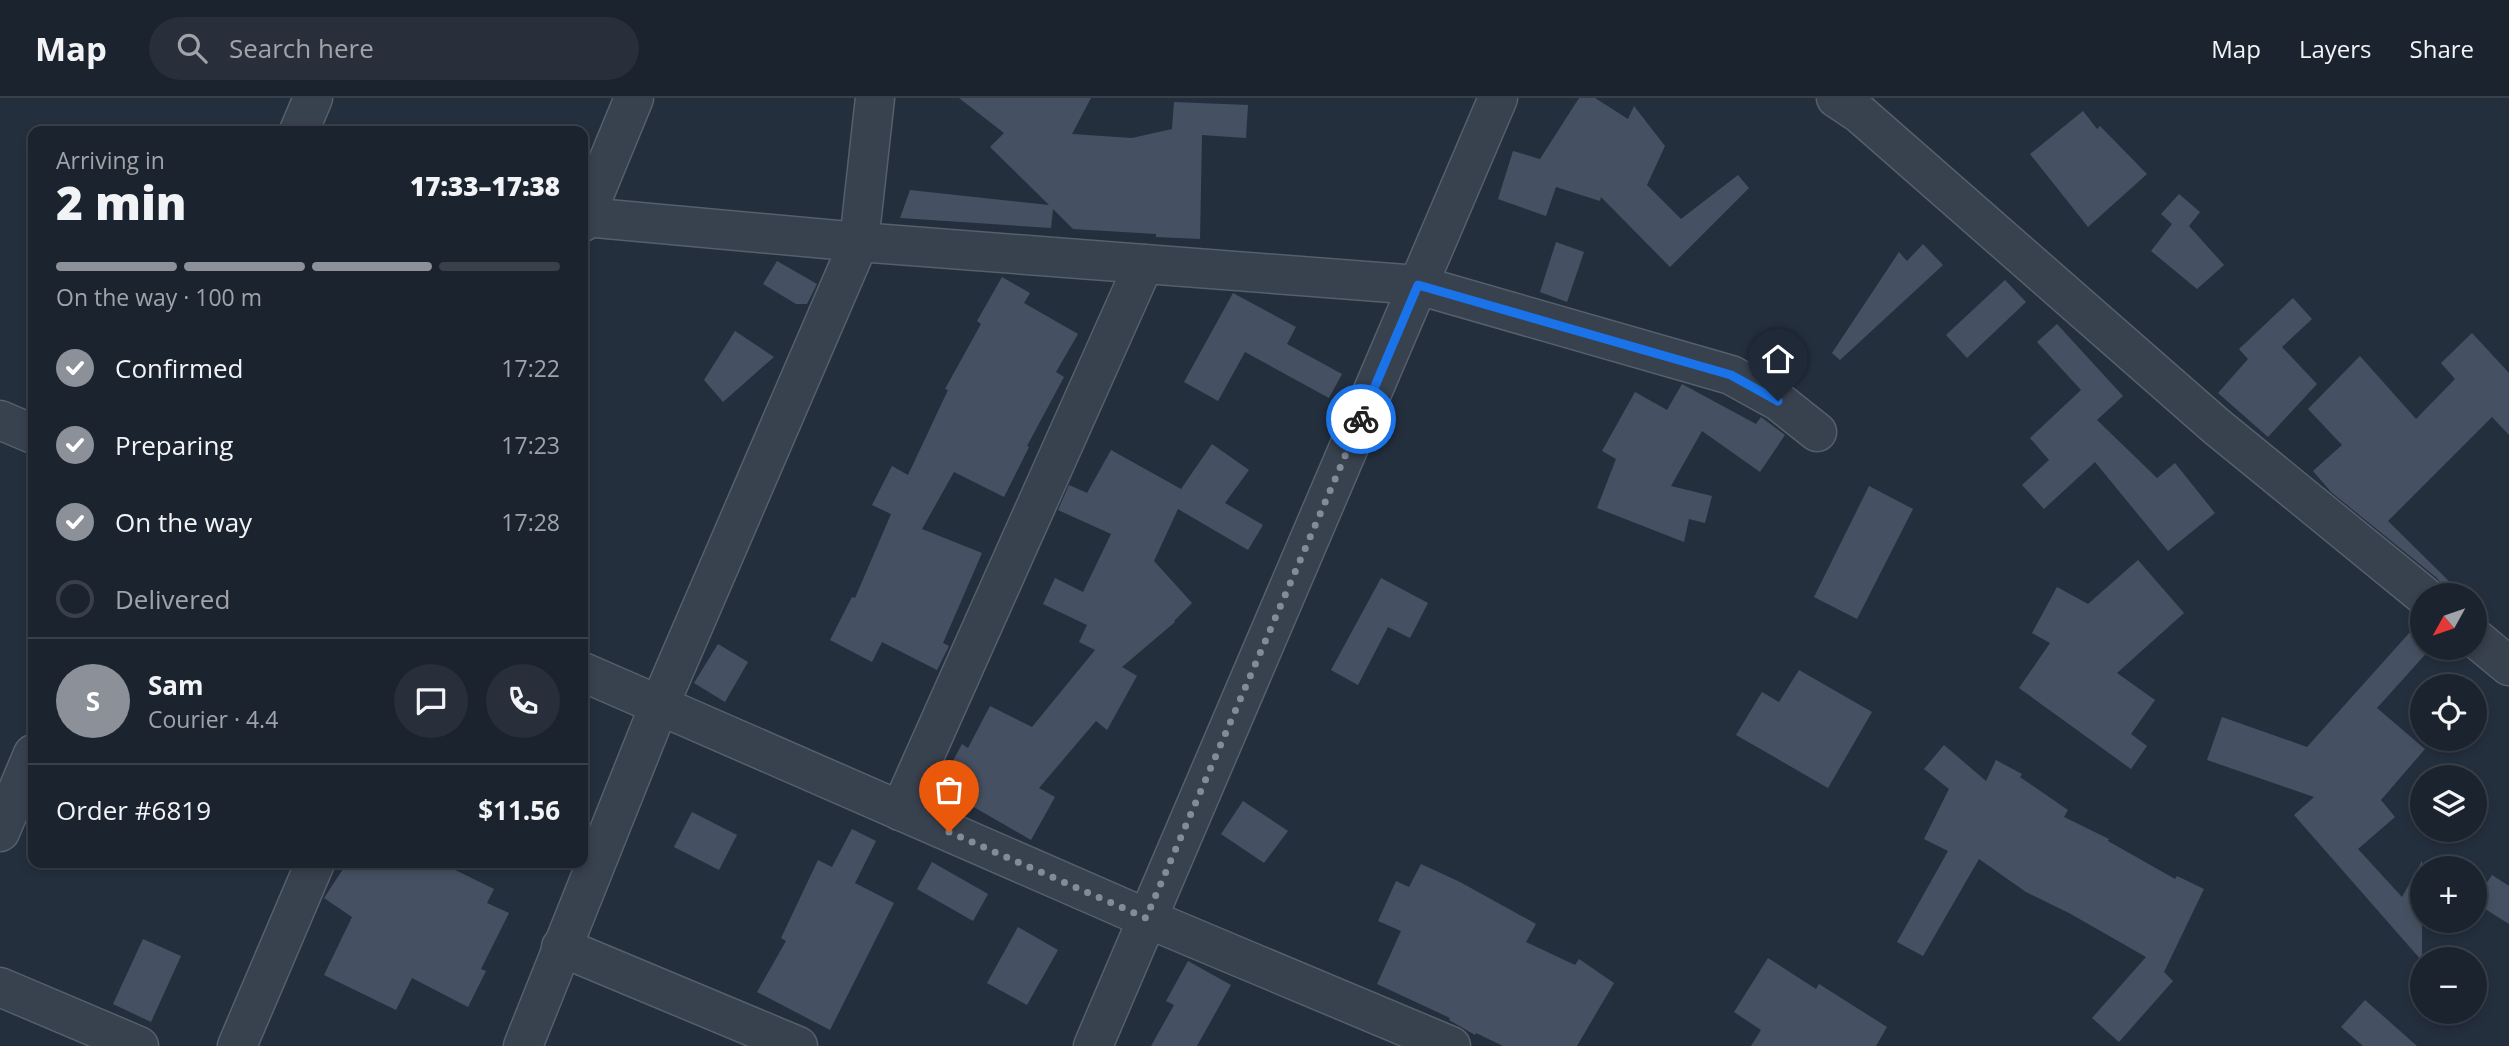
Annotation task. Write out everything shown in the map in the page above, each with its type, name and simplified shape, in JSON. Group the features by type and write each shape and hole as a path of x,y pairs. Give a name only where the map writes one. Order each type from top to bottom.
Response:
{"street":[{"path":"301,126 313,98"},
{"path":"588,209 634,98"},
{"path":"523,1046 659,706 859,242 875,98"},
{"path":"1093,1046 1498,98"},
{"path":"1836,98 1860,114 2216,426 2410,584"},
{"path":"588,219 1418,285 1731,375 1778,401 1817,432"},
{"path":"900,811 1144,264"},
{"path":"0,420 28,432"},
{"path":"2487,648 2509,666"},
{"path":"588,675 1146,918 1451,1046"},
{"path":"0,832 28,766"},
{"path":"237,1046 313,868"},
{"path":"561,947 798,1046"},
{"path":"0,987 139,1046"}],"building":[{"path":"959,98 1091,98 1072,134 1132,138 1172,129 1174,102 1248,105 1246,138 1202,135 1200,239 1073,229 1053,209 1051,228 900,218 910,190 1049,205 990,147 1004,133"},
{"path":"1579,98 1595,98 1628,119 1634,106 1665,146 1647,185 1681,219 1738,175 1749,188 1670,267 1601,197 1600,201 1556,187 1546,216 1498,199 1513,151 1540,159"},
{"path":"2083,111 2097,129 2100,126 2147,174 2088,227 2030,154"},
{"path":"2179,194 2200,212 2189,226 2224,265 2197,289 2151,251 2172,224 2161,214"},
{"path":"1556,242 1584,252 1567,302 1540,292"},
{"path":"1923,244 1943,265 1840,360 1832,353 1899,252 1907,261"},
{"path":"777,261 817,284 807,304 796,304 763,284"},
{"path":"1002,277 1030,293 1024,303 1078,334 1056,372 1064,377 1027,446 1029,447 1004,497 954,472 922,529 982,553 943,643 949,646 937,670 882,642 872,662 830,640 852,597 855,598 891,514 872,505 892,466 908,475 948,390 945,389 981,324 977,321"},
{"path":"2005,280 2026,302 1967,358 1946,335"},
{"path":"1233,293 1296,327 1287,344 1342,374 1329,398 1245,352 1218,401 1184,382"},
{"path":"2293,298 2312,319 2282,347 2317,384 2268,437 2218,393 2248,359 2239,349"},
{"path":"2057,324 2123,396 2097,420 2157,478 2175,463 2215,513 2168,551 2095,462 2044,509 2022,485 2049,460 2030,438 2081,390 2037,342"},
{"path":"735,331 774,357 723,402 704,380"},
{"path":"2472,333 2509,373 2509,435 2492,417 2388,521 2451,583 2440,583 2331,492 2313,471 2342,445 2308,409 2360,356 2416,419 2455,379 2441,363"},
{"path":"1682,384 1756,424 1761,417 1785,435 1760,472 1702,431 1671,486 1712,496 1705,523 1689,519 1684,542 1597,508 1616,459 1602,451 1635,392 1667,410"},
{"path":"1212,444 1249,470 1225,503 1263,525 1248,550 1178,509 1154,561 1192,603 1175,622 1122,667 1137,676 1107,730 1096,721 1039,788 1055,797 1031,840 939,787 962,744 968,748 990,706 1032,727 1095,650 1079,642 1087,625 1043,604 1055,578 1083,592 1111,534 1058,510 1069,485 1087,493 1111,450 1181,489"},
{"path":"1869,486 1913,509 1857,619 1814,597"},
{"path":"2138,560 2184,613 2117,673 2155,700 2131,734 2147,746 2131,769 2019,688 2050,643 2032,633 2057,587 2088,604"},
{"path":"1381,578 1428,603 1410,638 1388,627 1358,685 1331,670"},
{"path":"2410,632 2410,660 2420,660 2377,708 2410,736 2410,751 2423,751 2381,800 2395,817 2358,849 2402,897 2410,883 2410,933 2422,933 2422,947 2410,947 2294,815 2314,797 2207,760 2222,717 2307,747"},
{"path":"718,644 748,662 725,702 694,683"},
{"path":"1799,670 1872,712 1828,788 1736,735 1762,692 1779,702"},
{"path":"1944,745 1986,781 1996,760 2022,774 2020,777 2068,810 2064,817 2109,839 2108,841 2175,879 2177,876 2204,889 2164,972 2173,981 2119,1042 2092,1018 2146,957 2026,892 1979,859 1923,956 1897,942 1948,851 1924,839 1949,789 1924,769"},
{"path":"1243,801 1288,831 1264,863 1221,834"},
{"path":"692,812 737,835 719,870 674,847"},
{"path":"852,829 876,841 855,883 894,903 830,1030 757,992 786,941 781,938 818,860 832,867"},
{"path":"932,862 988,894 973,921 917,889"},
{"path":"1421,864 1536,924 1526,942 1575,965 1579,959 1614,983 1577,1046 1503,1046 1476,1033 1475,1035 1449,1020 1450,1018 1377,984 1401,931 1378,921 1396,881 1409,887"},
{"path":"344,868 451,868 494,889 487,903 509,913 481,969 486,971 468,1007 412,978 396,1010 324,975 352,917 324,898"},
{"path":"2492,875 2509,886 2509,924 2487,910 2487,882"},
{"path":"1018,927 1058,950 1027,1005 987,983"},
{"path":"143,939 181,956 151,1022 113,1004"},
{"path":"1768,958 1816,989 1819,984 1887,1027 1876,1046 1751,1046 1761,1030 1734,1012"},
{"path":"1188,961 1231,985 1197,1046 1151,1046 1174,1005 1166,1001"},
{"path":"2365,1000 2417,1046 2363,1046 2341,1027"}],"way so far":[{"path":"949,832 1146,918 1361,419"}],"route":[{"path":"1361,419 1418,285 1731,375 1778,401"}]}
